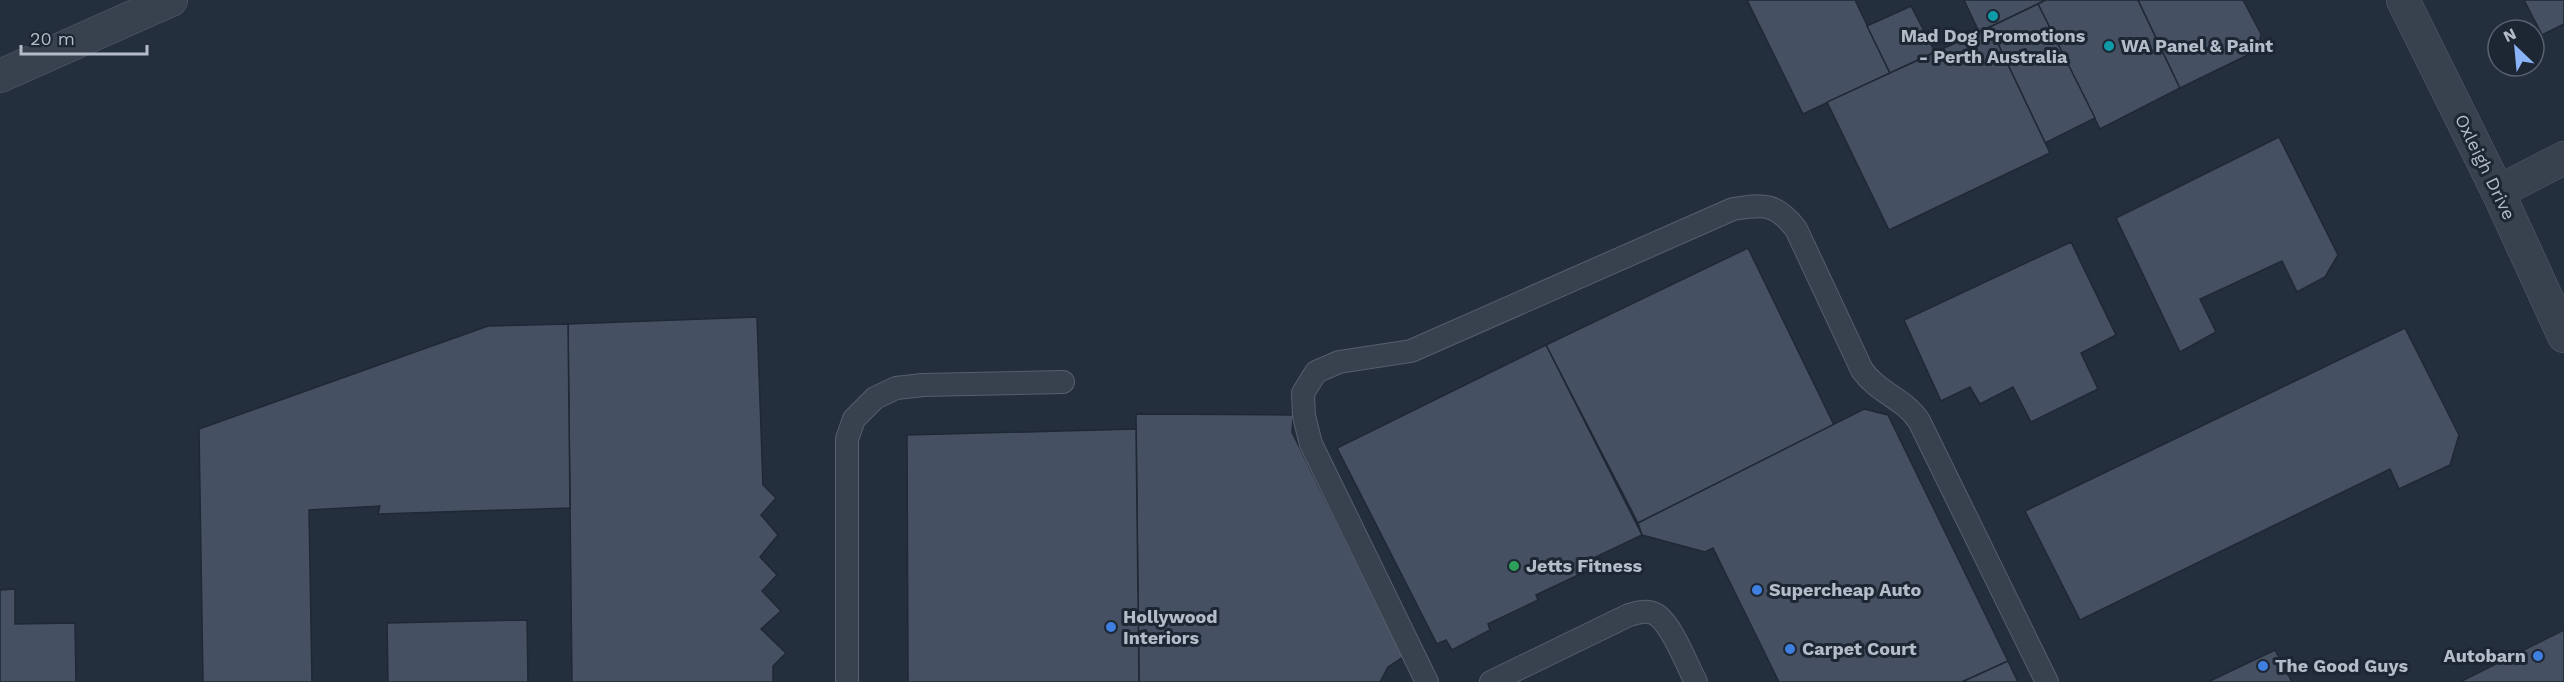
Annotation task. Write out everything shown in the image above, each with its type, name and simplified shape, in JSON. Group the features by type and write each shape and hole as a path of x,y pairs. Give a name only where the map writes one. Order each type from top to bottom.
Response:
{"street":[{"path":"0,76 171,0"},
{"name":"Oxleigh Drive","path":"2403,0 2498,192 2564,336"},
{"path":"2498,192 2564,158"}],"lane":[{"path":"1427,682 1311,444 1304,416 1303,393 1308,382 1316,372 1339,362 1411,351 1733,209 1759,205 1782,211 1796,229 1862,370 1872,385 1911,408 1919,421 2047,682"},
{"path":"847,682 847,439 854,419 875,398 896,388 924,385 1063,382"},
{"path":"1491,682 1629,615 1644,611 1654,613 1665,621 1696,682"}],"building":[{"path":"1747,0 1855,0 1890,73 1803,114"},
{"name":"Mad Dog Promotions - Perth Australia","path":"1964,0 2046,0 1979,32"},
{"name":"WA Panel & Paint","path":"2046,0 2138,0 2180,88 2100,129 2038,4"},
{"path":"2138,0 2243,0 2261,34 2258,50 2180,88"},
{"path":"2524,0 2564,0 2564,24 2546,33 2546,18 2533,18"},
{"path":"2038,4 2095,118 2045,143 1990,27"},
{"path":"1911,6 1935,52 1890,73 1867,26"},
{"path":"1990,27 2050,153 1889,230 1827,102"},
{"path":"2279,137 2338,255 2325,277 2297,292 2282,261 2200,299 2216,332 2180,352 2116,218"},
{"path":"2071,242 2116,335 2081,353 2098,389 2031,422 2013,387 1980,404 1970,387 1941,401 1904,320"},
{"path":"1748,248 1834,425 1638,523 1546,345"},
{"path":"757,317 763,485 776,498 761,515 778,535 760,557 777,575 762,591 781,611 761,629 786,653 773,666 773,682 572,682 568,324"},
{"path":"568,324 570,508 378,514 380,506 309,510 312,682 203,682 199,429 488,326"},
{"path":"2405,328 2459,435 2450,465 2399,489 2390,469 2080,620 2025,511"},
{"path":"1546,345 1642,535 1585,562 1589,570 1536,595 1538,600 1488,624 1490,630 1452,650 1446,640 1437,644 1337,448"},
{"path":"1864,409 1888,415 2008,661 1962,682 1779,682 1713,548 1705,552 1642,535 1638,523"},
{"path":"1136,414 1293,415 1292,432 1403,657 1388,667 1380,682 1139,682"},
{"path":"1136,429 1139,682 908,682 907,435"},
{"path":"15,589 15,624 75,623 76,682 0,682 0,590"},
{"path":"527,620 528,682 388,682 387,623"},
{"name":"Autobarn","path":"2564,630 2564,682 2460,682"},
{"name":"The Good Guys","path":"2275,650 2292,682 2208,682"},
{"path":"2008,661 2018,682 1962,682"}],"place":[{"name":"Mad Dog Promotions - Perth Australia","path":"1993,16"},
{"name":"WA Panel & Paint","path":"2109,46"},
{"name":"Jetts Fitness","path":"1514,566"},
{"name":"Supercheap Auto","path":"1757,590"},
{"name":"Hollywood Interiors","path":"1111,627"},
{"name":"Carpet Court","path":"1790,649"},
{"name":"Autobarn","path":"2538,656"},
{"name":"The Good Guys","path":"2263,666"}]}
